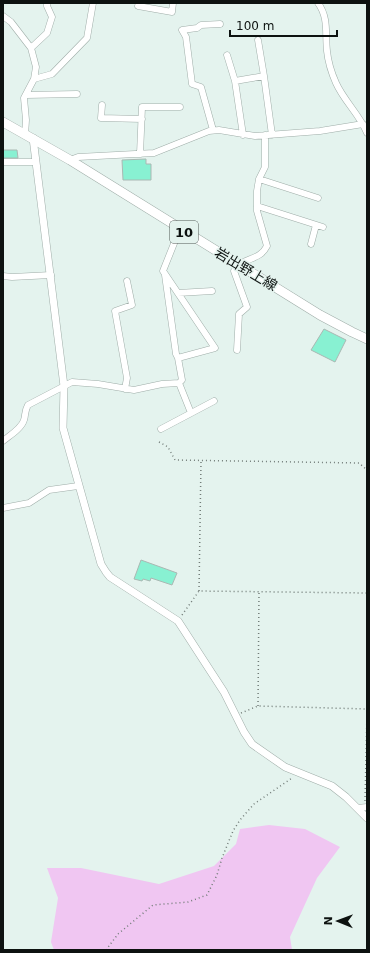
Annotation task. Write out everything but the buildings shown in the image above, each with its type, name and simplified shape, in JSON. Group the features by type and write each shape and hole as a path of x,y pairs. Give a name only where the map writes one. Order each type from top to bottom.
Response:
{"main road":[{"name":"岩出野上線","path":"3,122 70,160 181,230 320,314 367,339"}],"street":[{"path":"32,48 47,33 52,17 47,3"},
{"path":"34,79 52,74 87,38 93,3"},
{"path":"139,3 138,6 172,12 173,3"},
{"path":"318,3 326,22 327,51 336,84 363,124 367,133"},
{"path":"3,16 11,22 32,48 36,67 34,79 24,98 26,120 36,162 51,275 64,386 63,428 101,564 110,577 178,621 224,692 244,732 252,744 285,767 332,786 367,818"},
{"path":"214,130 201,87 192,84 186,37 182,30 197,28 201,25 220,24"},
{"path":"237,350 238,314 247,307 234,271 238,265 263,254 267,246 257,206 257,191 259,179 265,167 268,135 264,76 258,40"},
{"path":"227,55 235,81 243,135"},
{"path":"235,81 264,76"},
{"path":"26,95 77,94"},
{"path":"102,105 102,118 142,119"},
{"path":"140,154 142,106 180,107"},
{"path":"70,160 78,158 154,153 214,130 243,135 268,135 320,131 363,124"},
{"path":"3,162 36,162"},
{"path":"259,179 318,198"},
{"path":"257,206 323,227"},
{"path":"312,244 316,225"},
{"path":"178,358 215,348 162,271 181,230"},
{"path":"3,276 51,275"},
{"path":"165,275 176,354 182,380 179,383"},
{"path":"124,389 127,378 115,311 132,305 127,281"},
{"path":"178,293 212,291"},
{"path":"3,441 24,421 24,410 28,405 72,382 98,384 134,390 162,384 179,383"},
{"path":"179,383 191,413"},
{"path":"161,429 214,401"},
{"path":"3,508 29,503 49,490 78,486"},
{"path":"357,808 366,807"}],"path":[{"path":"159,442 168,447 174,460 359,463 367,470"},
{"path":"178,621 199,591 201,461"},
{"path":"199,591 367,593"},
{"path":"258,706 259,591"},
{"path":"236,716 258,706 367,710 366,807"},
{"path":"106,950 118,934 153,905 188,902 207,895 217,875 233,831 240,820 254,804 299,773"}],"shaded area":[{"path":"269,825 305,829 340,847 317,878 290,937 292,950 54,950 51,942 58,898 47,868 81,868 159,884 214,866 236,844 240,829"}]}
